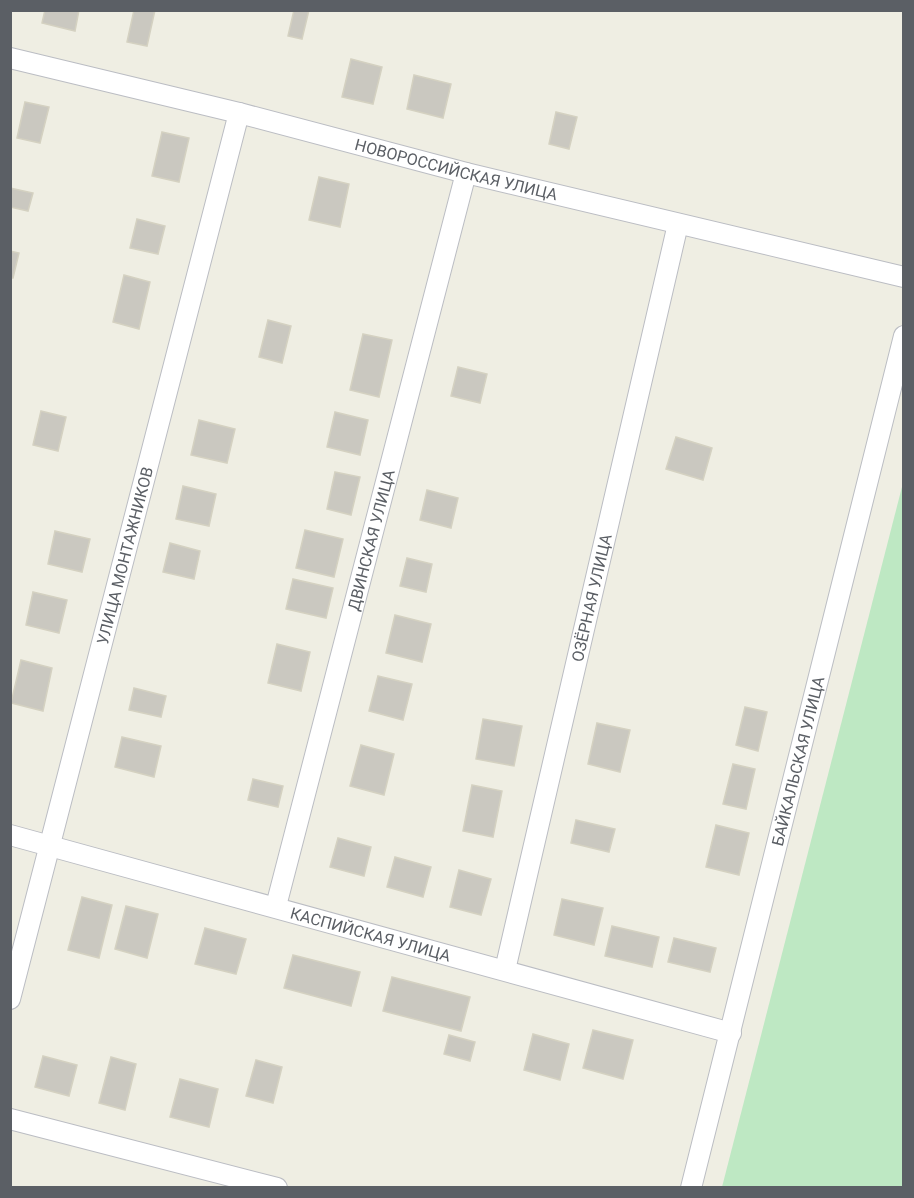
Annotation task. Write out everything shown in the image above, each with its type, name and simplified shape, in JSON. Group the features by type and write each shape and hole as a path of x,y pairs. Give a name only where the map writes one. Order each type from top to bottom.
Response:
{"street":[{"name":"НОВОРОССИЙСКАЯ УЛИЦА","path":"10,58 238,112 466,173 903,277"},
{"name":"УЛИЦА МОНТАЖНИКОВ","path":"10,999 238,112"},
{"name":"ДВИНСКАЯ УЛИЦА","path":"276,906 466,173"},
{"name":"ОЗЁРНАЯ УЛИЦА","path":"505,970 678,224"},
{"name":"БАЙКАЛЬСКАЯ УЛИЦА","path":"691,1188 903,336"},
{"name":"КАСПИЙСКАЯ УЛИЦА","path":"10,835 276,906 731,1033"},
{"path":"10,1119 277,1188"}],"green space":[{"path":"903,483 903,1187 722,1187"}],"building":[{"path":"45,10 79,10 75,31 42,23"},
{"path":"134,10 155,10 147,46 127,42"},
{"path":"294,10 309,10 302,39 288,36"},
{"path":"351,59 382,67 373,104 342,97"},
{"path":"414,75 451,84 443,118 407,109"},
{"path":"25,102 49,107 40,143 17,138"},
{"path":"556,112 577,117 569,149 549,144"},
{"path":"162,132 189,138 179,182 152,176"},
{"path":"319,177 349,184 340,227 309,220"},
{"path":"10,188 33,193 28,211 10,207"},
{"path":"137,219 165,226 158,254 130,248"},
{"path":"10,251 19,253 13,278 10,278"},
{"path":"124,275 150,282 139,329 113,322"},
{"path":"268,320 291,326 282,363 259,357"},
{"path":"363,334 392,340 379,397 350,390"},
{"path":"458,367 487,374 480,403 451,396"},
{"path":"41,411 66,417 58,451 33,445"},
{"path":"335,412 368,420 360,455 327,447"},
{"path":"199,420 235,429 227,463 191,455"},
{"path":"676,437 712,448 703,480 666,469"},
{"path":"335,472 360,477 351,515 327,509"},
{"path":"183,486 216,494 209,526 176,519"},
{"path":"427,490 458,498 451,528 420,520"},
{"path":"305,530 343,539 334,577 296,568"},
{"path":"55,531 90,539 82,572 48,564"},
{"path":"170,543 200,551 194,579 163,572"},
{"path":"407,558 432,564 426,592 400,586"},
{"path":"293,579 333,588 326,618 286,609"},
{"path":"33,592 67,600 59,633 26,625"},
{"path":"395,615 431,624 422,662 386,653"},
{"path":"277,644 310,652 301,691 268,683"},
{"path":"21,660 52,668 43,711 11,703"},
{"path":"378,676 412,684 403,720 369,711"},
{"path":"134,688 166,696 161,717 129,710"},
{"path":"745,707 767,712 758,751 736,745"},
{"path":"483,719 522,726 514,766 476,759"},
{"path":"597,723 630,730 620,772 588,764"},
{"path":"122,737 161,746 154,777 115,767"},
{"path":"361,745 394,754 384,795 350,786"},
{"path":"733,764 755,769 746,809 723,804"},
{"path":"253,779 283,786 278,807 248,800"},
{"path":"472,785 502,791 493,837 463,831"},
{"path":"576,820 615,829 609,852 571,843"},
{"path":"716,825 749,833 739,875 706,867"},
{"path":"338,838 371,847 364,876 330,867"},
{"path":"395,857 431,867 423,897 387,887"},
{"path":"459,870 491,879 481,915 450,907"},
{"path":"82,897 112,905 99,958 68,950"},
{"path":"562,899 603,908 594,945 554,935"},
{"path":"126,906 158,914 147,958 115,949"},
{"path":"612,926 659,937 652,967 605,956"},
{"path":"205,928 246,939 236,974 195,964"},
{"path":"674,938 716,948 710,972 668,962"},
{"path":"293,955 360,972 351,1006 284,988"},
{"path":"392,977 470,997 461,1031 383,1011"},
{"path":"593,1030 633,1040 623,1079 583,1068"},
{"path":"533,1034 569,1044 560,1080 524,1070"},
{"path":"449,1035 475,1042 470,1061 444,1054"},
{"path":"43,1056 77,1065 69,1096 35,1087"},
{"path":"111,1057 136,1064 125,1110 99,1103"},
{"path":"256,1060 282,1067 273,1103 246,1096"},
{"path":"180,1079 218,1089 209,1127 170,1117"}]}
